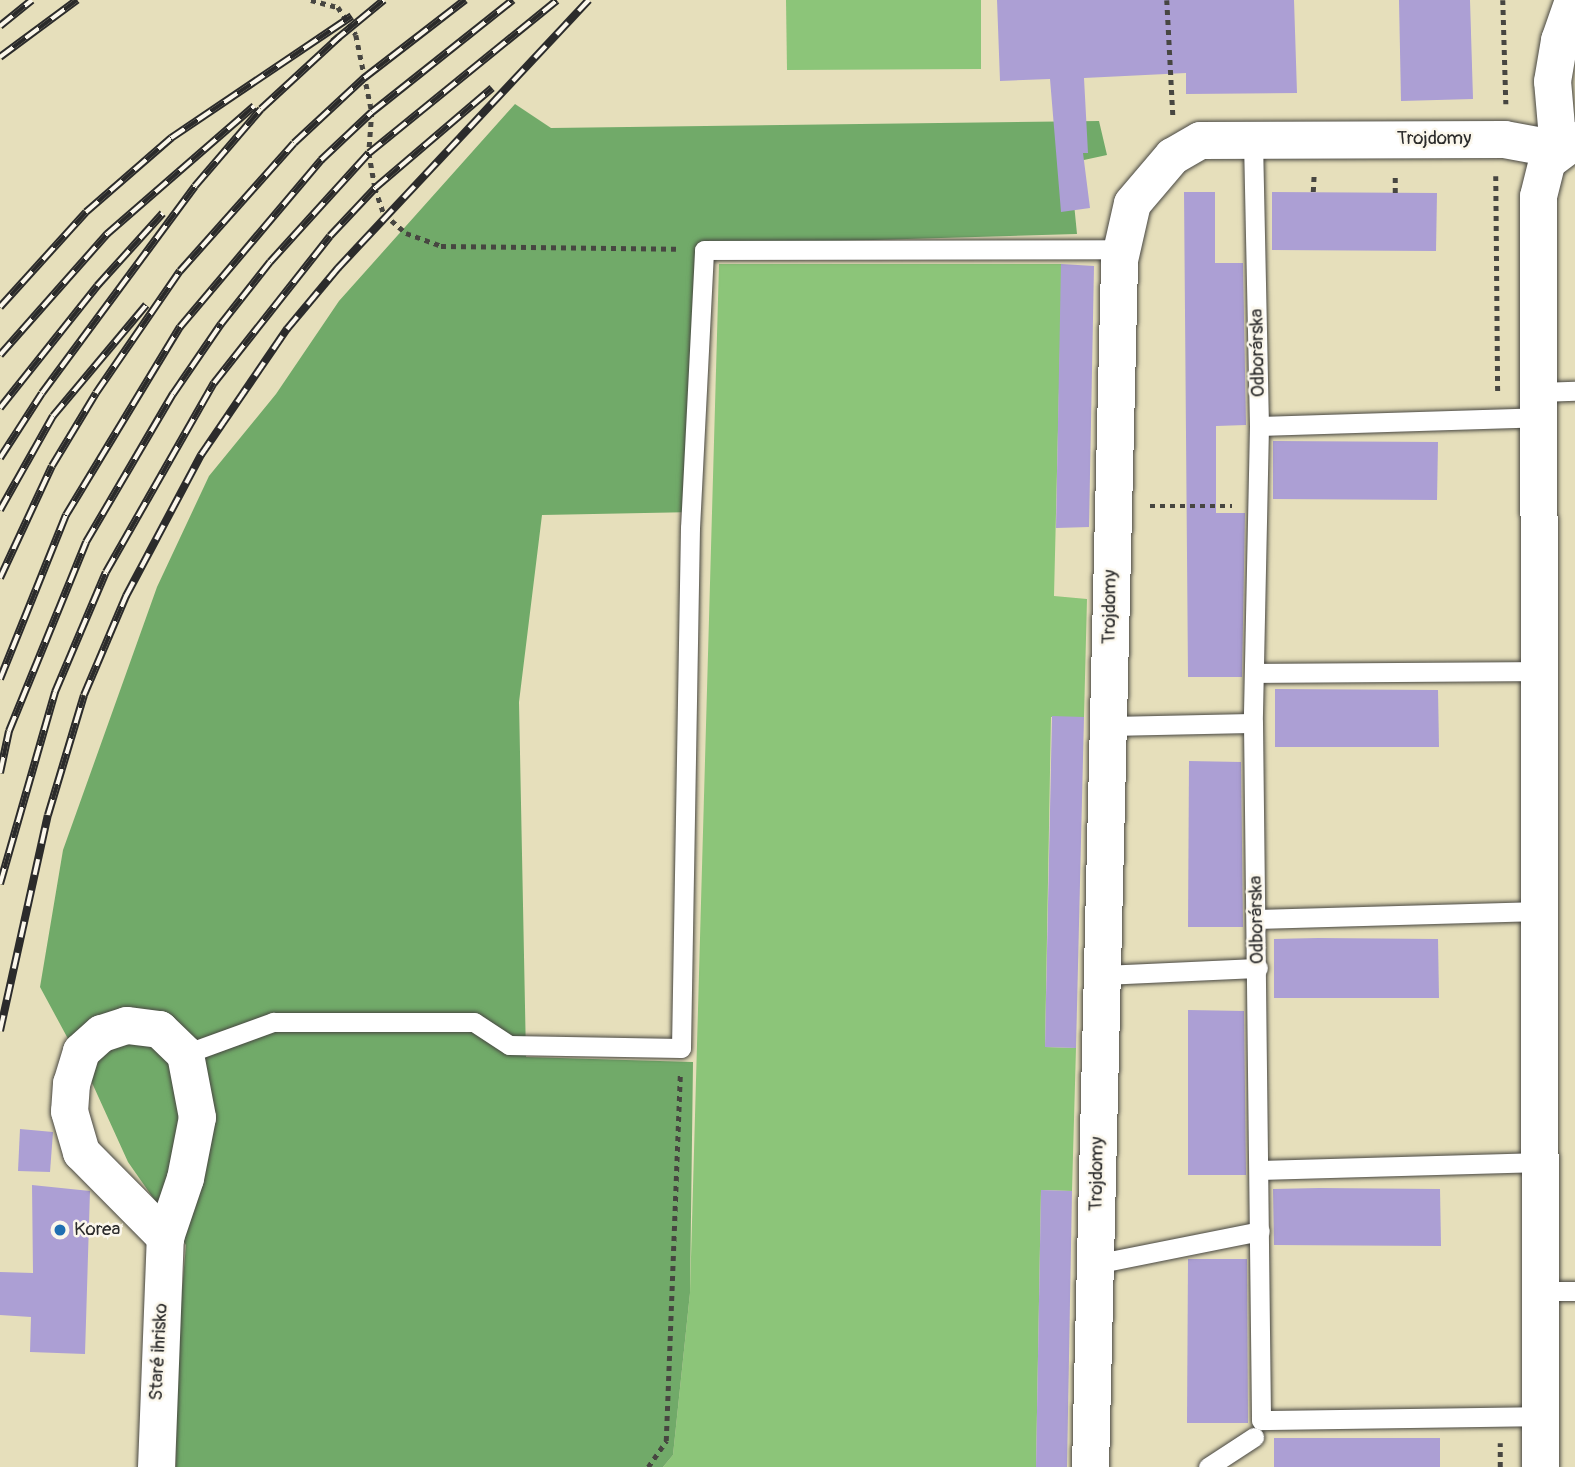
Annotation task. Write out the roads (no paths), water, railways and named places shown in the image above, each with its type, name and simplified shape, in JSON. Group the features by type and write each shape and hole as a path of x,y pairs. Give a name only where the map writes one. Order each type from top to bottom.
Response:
{"street":[{"path":"1541,1467 1541,1416 1558,1291 1542,1162 1538,196 1541,175 1566,145 1552,81 1559,40 1573,0"},
{"name":"Trojdomy","path":"1090,1467 1120,249 1136,197 1186,144 1217,137 1504,139 1566,145"},
{"path":"165,1237 81,1152 69,1111 71,1083 80,1051 101,1033 126,1026 159,1029 185,1054"},
{"name":"Staré ihrisko","path":"156,1467 165,1237 185,1178 198,1117 185,1054"}],"lane":[{"name":"Odborárska","path":"1254,139 1259,425 1253,723 1258,968 1261,1420 1541,1416"},
{"path":"185,1054 273,1022 474,1022 509,1045 681,1048 690,528 704,250 1120,249"},
{"path":"1259,425 1539,404 1575,391"},
{"path":"1254,673 1540,671"},
{"path":"1108,726 1253,723"},
{"path":"1257,919 1540,911"},
{"path":"1102,975 1258,968"},
{"path":"1260,1170 1542,1162"},
{"path":"1095,1264 1260,1231"},
{"path":"1208,1467 1254,1437"}],"railway":[{"path":"0,26 32,0"},
{"path":"0,57 77,0"},
{"path":"333,42 384,0"},
{"path":"0,578 52,466 96,393 180,271 294,143 364,78 465,0"},
{"path":"0,679 66,515 180,327 321,160 372,112 513,0"},
{"path":"0,773 9,731 86,542 173,394 221,324 270,262 369,153 557,0"},
{"path":"0,1031 48,815 84,695 126,596 201,455 287,329 338,268 589,0"},
{"path":"0,307 86,212 171,138 352,16"},
{"path":"0,458 42,393 195,186 261,109 339,37"},
{"path":"0,884 55,692 106,572 214,383 330,236 375,188 492,88"},
{"path":"0,355 107,234 254,106"},
{"path":"0,408 97,286 163,213"},
{"path":"0,510 53,416 146,305"}],"place":[{"name":"Korea","path":"60,1230"}]}
